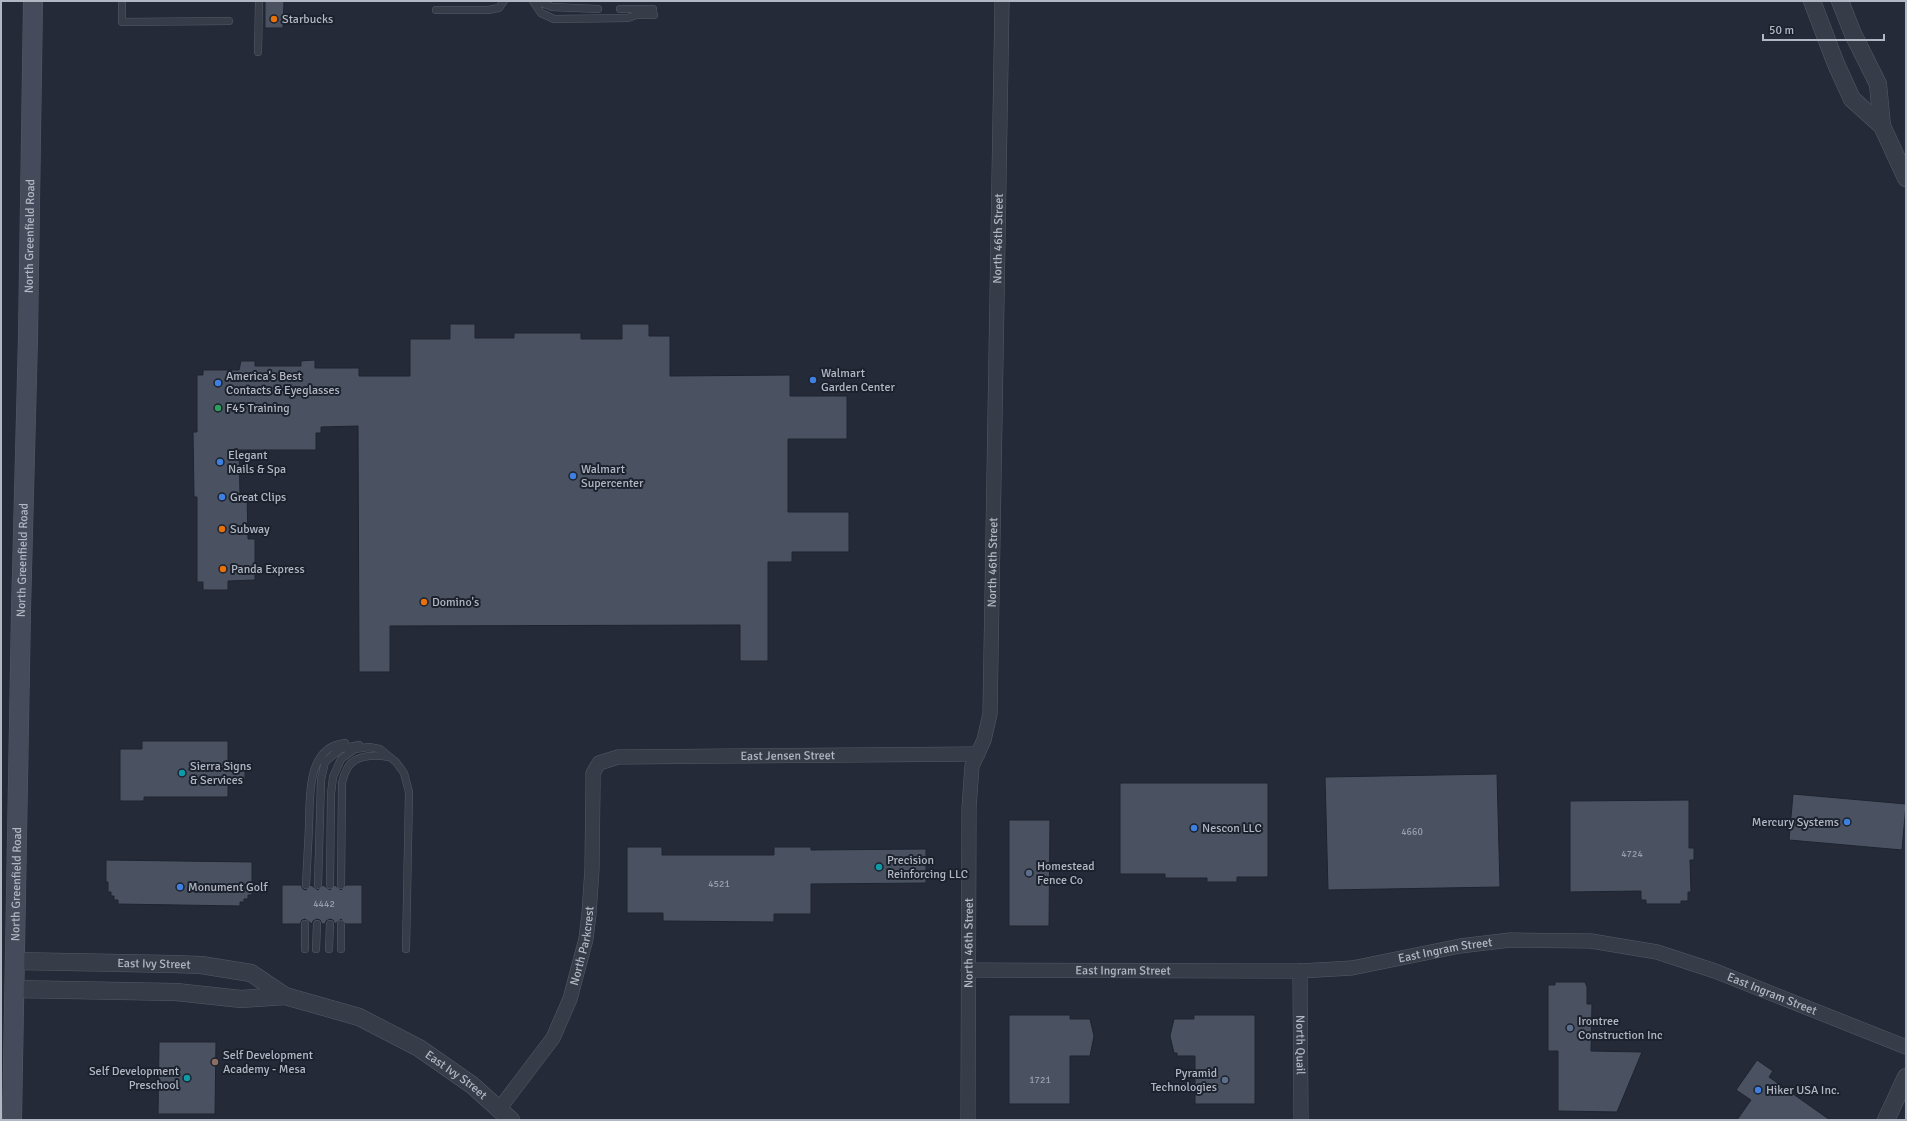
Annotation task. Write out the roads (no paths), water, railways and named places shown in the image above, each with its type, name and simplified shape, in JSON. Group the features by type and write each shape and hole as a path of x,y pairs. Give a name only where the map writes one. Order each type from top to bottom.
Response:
{"main road":[{"name":"North Greenfield Road","path":"12,1120 20,610 28,337 34,1"}],"street":[{"name":"North 46th Street","path":"968,1120 969,808 972,766 984,740 990,714 1002,1"},
{"path":"1812,1 1836,64 1852,99 1882,126"},
{"path":"1840,1 1853,34 1878,84 1882,126 1906,178"},
{"name":"East Jensen Street","path":"599,763 618,757 978,754"},
{"name":"North Parkcrest","path":"505,1114 553,1038 570,998 586,939 592,869 593,773 599,763"},
{"name":"East Ingram Street","path":"968,970 1300,971 1352,968 1460,946 1510,940 1591,941 1657,952 1715,971 1906,1047"},
{"name":"East Ivy Street","path":"15,961 173,964 222,968 251,973 285,996 359,1017 397,1035 442,1062 505,1114"},
{"name":"North Quail","path":"1300,971 1301,1120"},
{"name":"East Ivy Street","path":"14,989 176,992 241,999 285,996"},
{"path":"1886,1120 1906,1077"}],"lane":[{"path":"122,1 122,22 229,22"},
{"path":"258,52 259,1"},
{"path":"436,10 488,10 499,8 504,1"},
{"path":"533,1 540,13 554,18 628,18 654,12 620,9"},
{"path":"537,1 552,7 598,9"},
{"path":"306,885 311,780 319,760 331,747 344,743 358,744 380,749 396,762 404,773 409,792 406,948"},
{"path":"318,885 321,780 325,762 340,749 358,744"},
{"path":"330,885 333,777 341,759 355,749 369,747"},
{"path":"341,885 342,783 348,767 355,761 365,756 377,755 390,757"},
{"path":"305,924 305,949"},
{"path":"316,949 317,924"},
{"path":"329,949 330,924"},
{"path":"341,924 341,949"}],"place":[{"name":"Starbucks","path":"274,19"},
{"name":"Walmart Garden Center","path":"813,380"},
{"name":"America's Best Contacts & Eyeglasses","path":"218,383"},
{"name":"F45 Training","path":"218,408"},
{"name":"Elegant Nails & Spa","path":"220,462"},
{"name":"Walmart Supercenter","path":"573,476"},
{"name":"Great Clips","path":"222,497"},
{"name":"Subway","path":"222,529"},
{"name":"Panda Express","path":"223,569"},
{"name":"Domino's","path":"424,602"},
{"name":"Sierra Signs & Services","path":"182,773"},
{"name":"Mercury Systems","path":"1847,822"},
{"name":"Nescon LLC","path":"1194,828"},
{"name":"Precision Reinforcing LLC","path":"879,867"},
{"name":"Homestead Fence Co","path":"1029,873"},
{"name":"Monument Golf","path":"180,887"},
{"name":"Irontree Construction Inc","path":"1570,1028"},
{"name":"Self Development Academy - Mesa","path":"215,1062"},
{"name":"Self Development Preschool","path":"187,1078"},
{"name":"Pyramid Technologies","path":"1225,1080"},
{"name":"Hiker USA Inc.","path":"1758,1090"}]}
